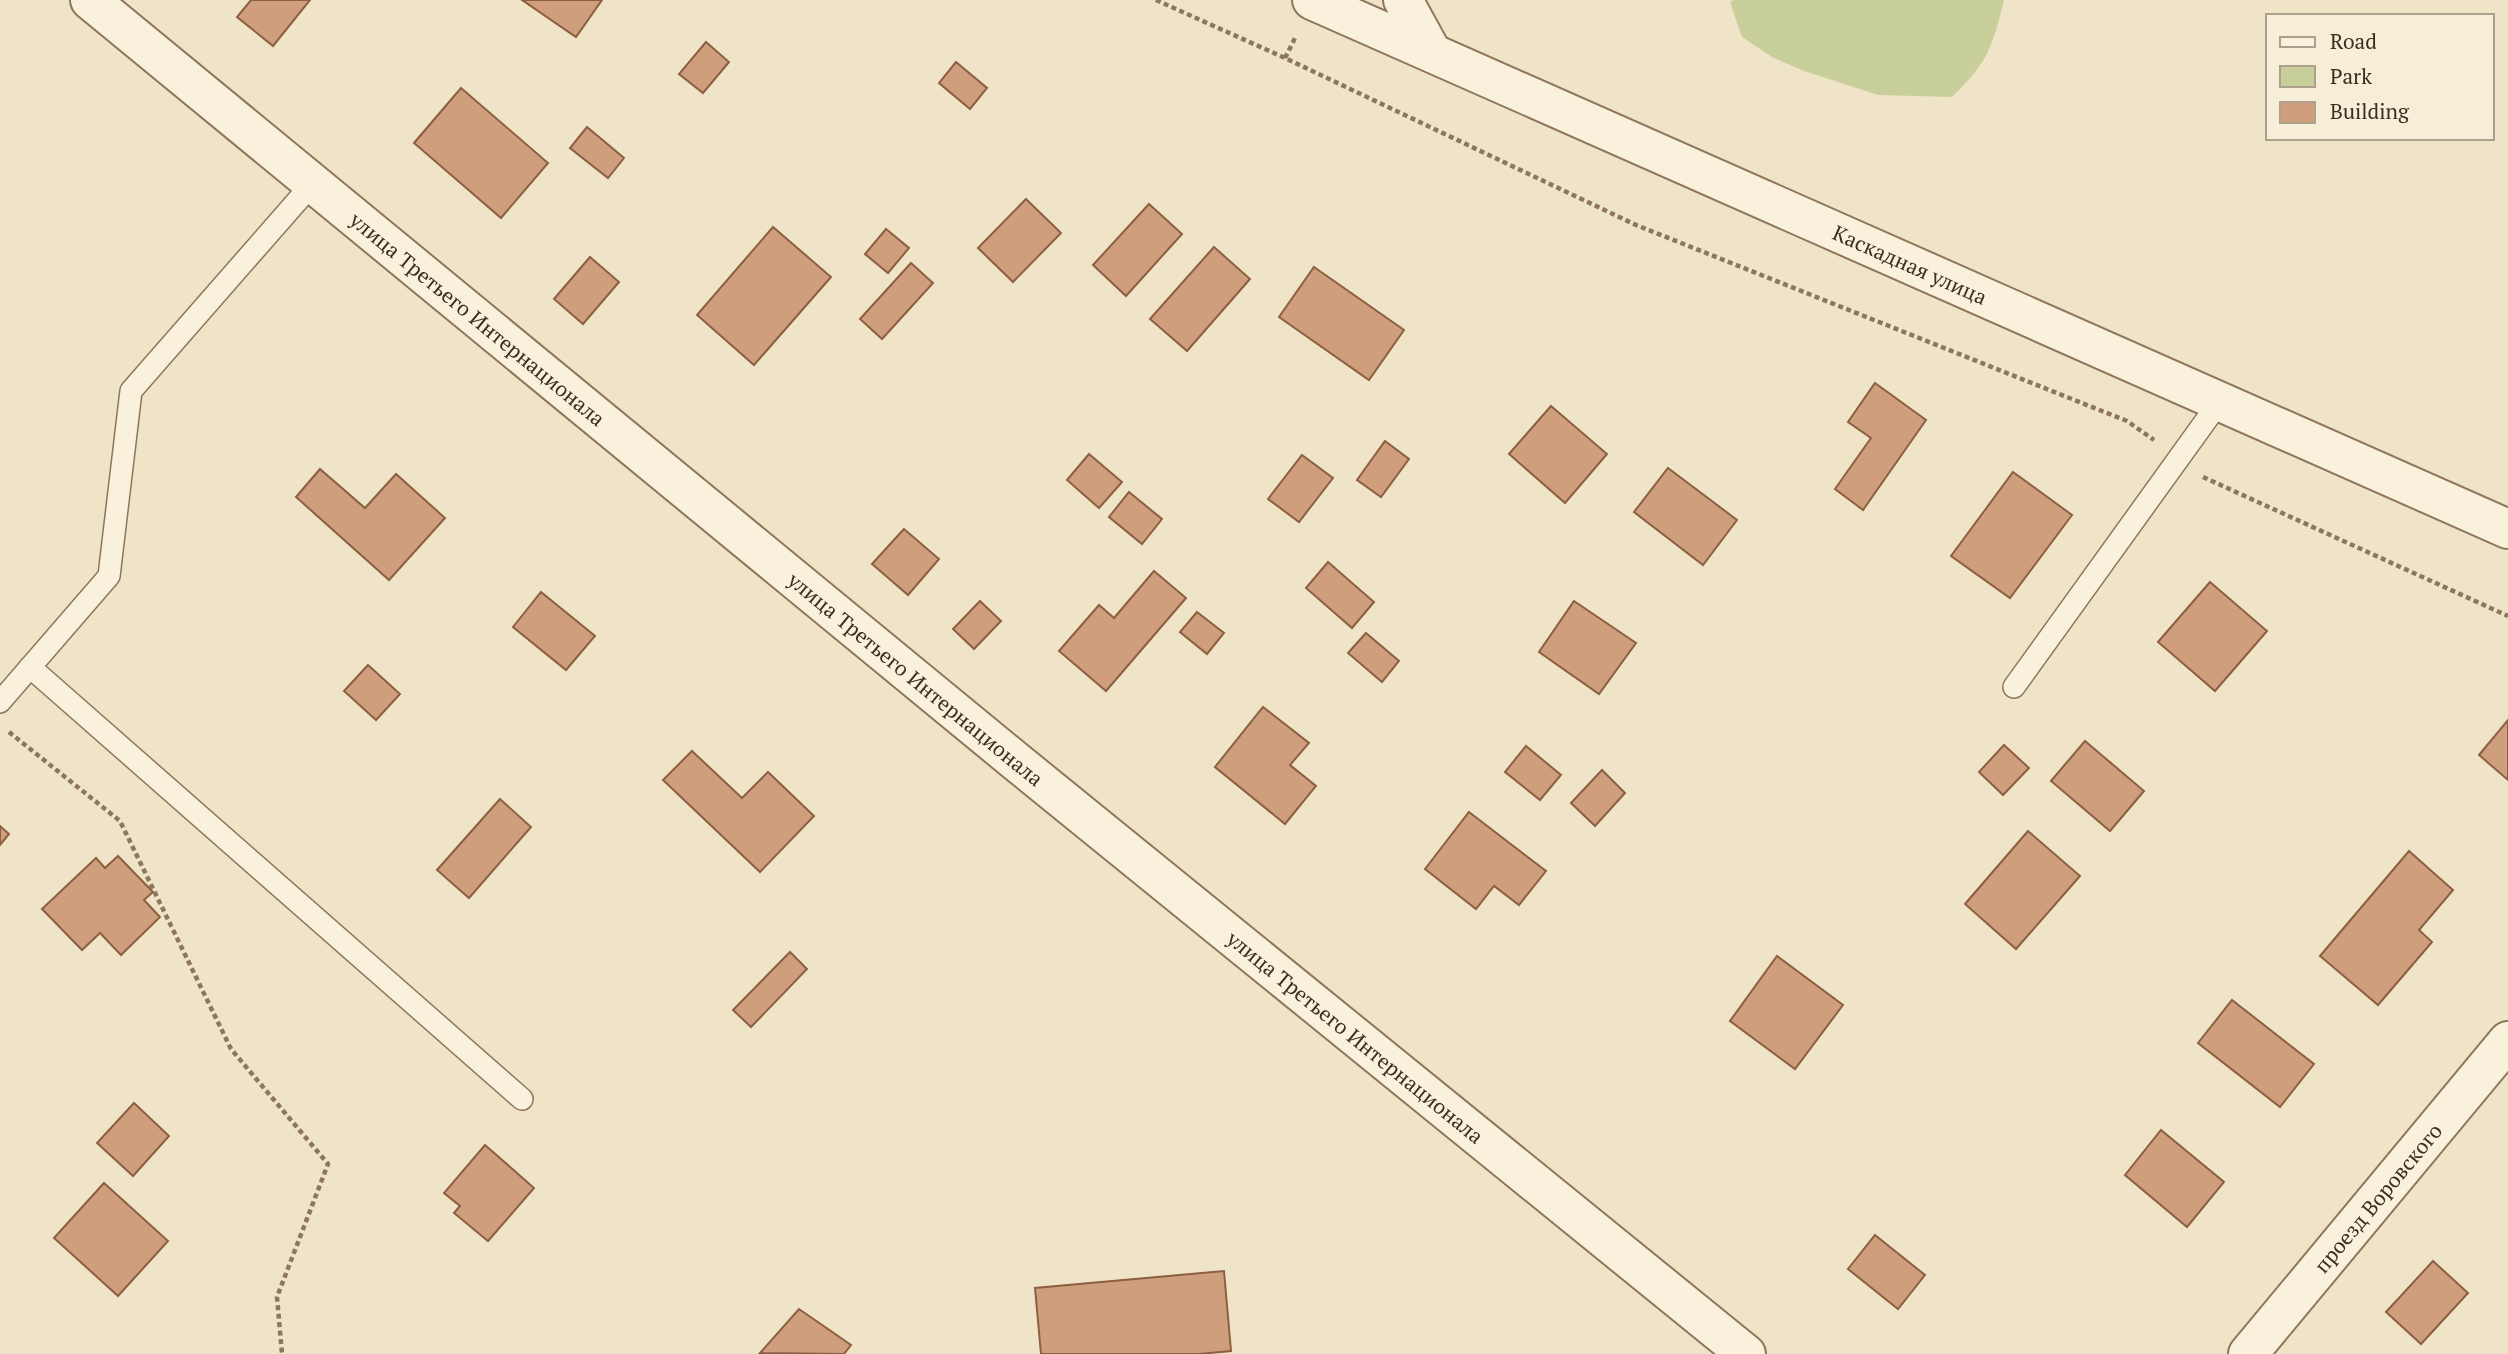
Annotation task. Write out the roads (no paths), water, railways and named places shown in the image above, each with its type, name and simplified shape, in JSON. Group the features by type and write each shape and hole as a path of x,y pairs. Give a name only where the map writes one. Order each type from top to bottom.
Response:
{"street":[{"name":"улица Третьего Интернационала","path":"90,0 1045,784 1746,1354"},
{"name":"Каскадная улица","path":"1313,0 2508,529"},
{"path":"1403,0 1431,51"},
{"name":"проезд Воровского","path":"2248,1354 2508,1041"}],"lane":[{"path":"0,702 109,576 131,391 313,183"},
{"path":"2014,687 2220,401"},
{"path":"30,667 522,1099"}]}
